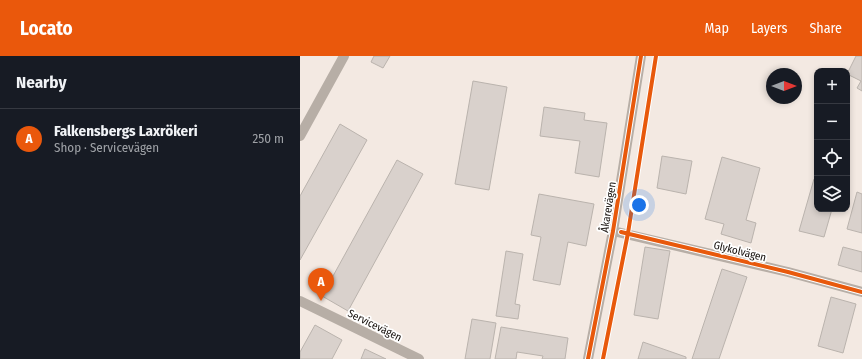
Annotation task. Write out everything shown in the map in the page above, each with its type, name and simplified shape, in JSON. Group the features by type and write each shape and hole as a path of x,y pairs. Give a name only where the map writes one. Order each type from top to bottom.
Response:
{"street":[{"path":"300,136 344,56"},
{"name":"Åkarevägen","path":"588,359 614,231 641,56"},
{"name":"Glykolvägen","path":"614,231 780,270 862,292"},
{"name":"Servicevägen","path":"300,301 419,359"}],"building":[{"path":"374,56 390,56 383,68 371,62"},
{"path":"856,56 862,56 862,91 857,88 861,81 850,76 850,68"},
{"path":"473,81 507,87 489,190 455,184"},
{"path":"544,107 585,113 584,120 607,123 599,177 575,173 580,141 540,136"},
{"path":"340,124 367,140 300,260 300,196"},
{"path":"662,156 692,161 686,194 657,188"},
{"path":"722,157 760,168 746,220 756,223 751,243 721,234 724,224 705,219"},
{"path":"397,160 423,174 348,311 322,296"},
{"path":"814,179 814,212 831,212 824,237 799,231"},
{"path":"857,192 862,194 862,233 847,229"},
{"path":"539,194 594,204 586,246 568,242 560,285 533,280 541,237 531,235"},
{"path":"645,247 670,251 658,319 634,315"},
{"path":"843,247 862,252 862,272 838,265"},
{"path":"506,251 523,254 515,304 520,305 518,319 496,316"},
{"path":"722,269 747,277 719,359 692,359"},
{"path":"831,297 856,304 843,353 818,346"},
{"path":"472,319 496,323 490,359 465,359"},
{"path":"315,325 342,340 332,359 300,359 300,352"},
{"path":"501,327 568,338 565,359 542,359 543,356 517,352 516,359 495,359"},
{"path":"643,342 686,357 686,359 638,359"},
{"path":"365,349 386,359 361,359"}],"cycle path":[{"path":"588,359 613,231 641,56"},
{"path":"603,359 628,233 656,56"},
{"path":"621,232 788,272 862,292"}],"place":[{"name":"Falkensbergs Laxrökeri","path":"321,301"}]}
